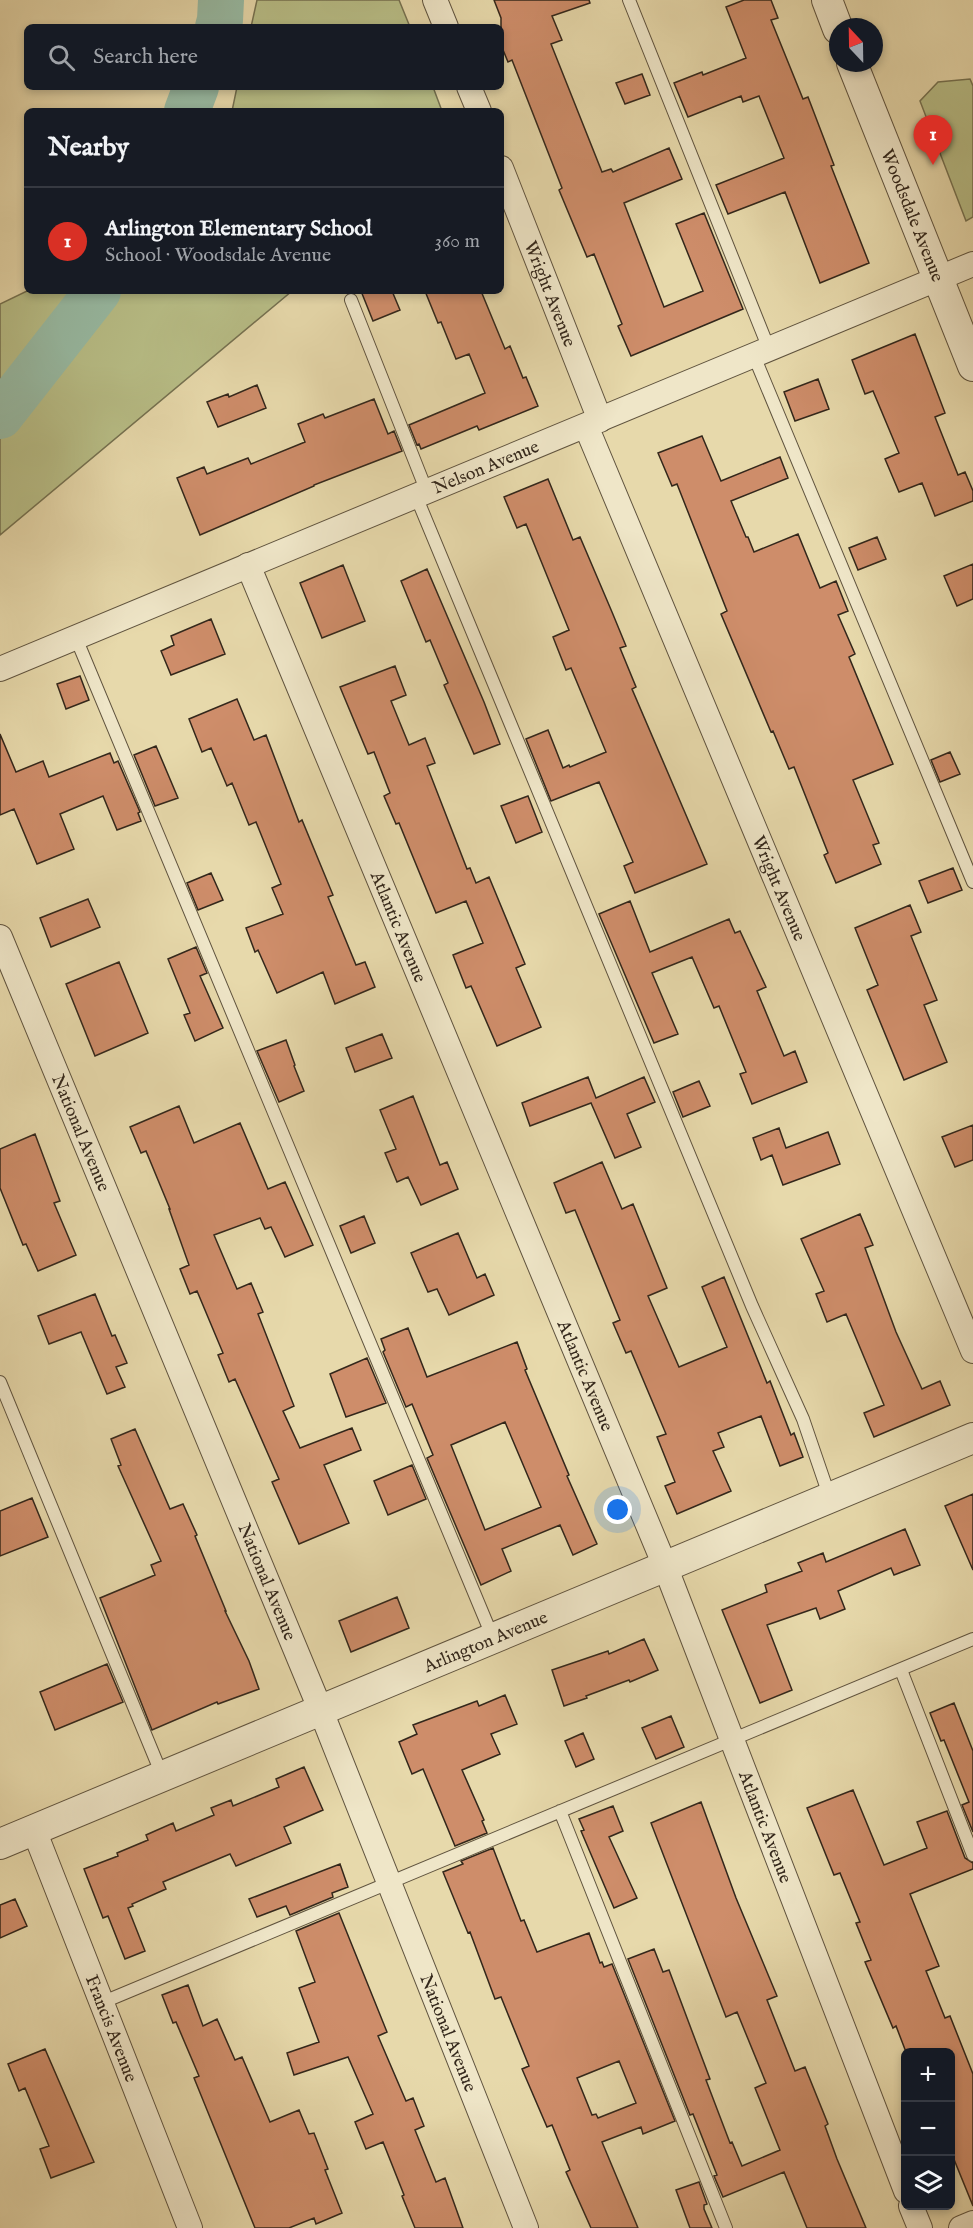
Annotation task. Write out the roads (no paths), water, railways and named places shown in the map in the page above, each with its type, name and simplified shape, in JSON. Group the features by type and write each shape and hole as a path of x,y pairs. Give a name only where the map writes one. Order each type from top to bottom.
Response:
{"street":[{"path":"435,0 445,24"},
{"path":"826,0 833,18"},
{"name":"Woodsdale Avenue","path":"856,72 973,366"},
{"path":"470,90 478,108"},
{"name":"Wright Avenue","path":"504,176 593,423 973,1351"},
{"name":"Nelson Avenue","path":"0,669 973,264"},
{"name":"Atlantic Avenue","path":"249,565 665,1566 901,2178"},
{"name":"National Avenue","path":"0,937 321,1711 526,2228"},
{"name":"Arlington Avenue","path":"2,1837 34,1830 973,1438"},
{"name":"Francis Avenue","path":"34,1830 190,2228"},
{"path":"913,2210 920,2228"},
{"path":"961,2228 973,2223"}],"lane":[{"path":"629,0 762,352 973,882"},
{"path":"351,300 422,494 752,1306 803,1419 830,1498"},
{"path":"76,638 493,1638"},
{"path":"0,1382 163,1776"},
{"path":"101,2003 973,1639"},
{"path":"901,1670 973,1855"},
{"path":"560,1811 726,2228"}],"waterway":[{"path":"219,24 221,0"},
{"path":"188,108 195,90"},
{"path":"0,416 96,294"}],"place":[{"name":"Arlington Elementary School","path":"933,165"}]}
